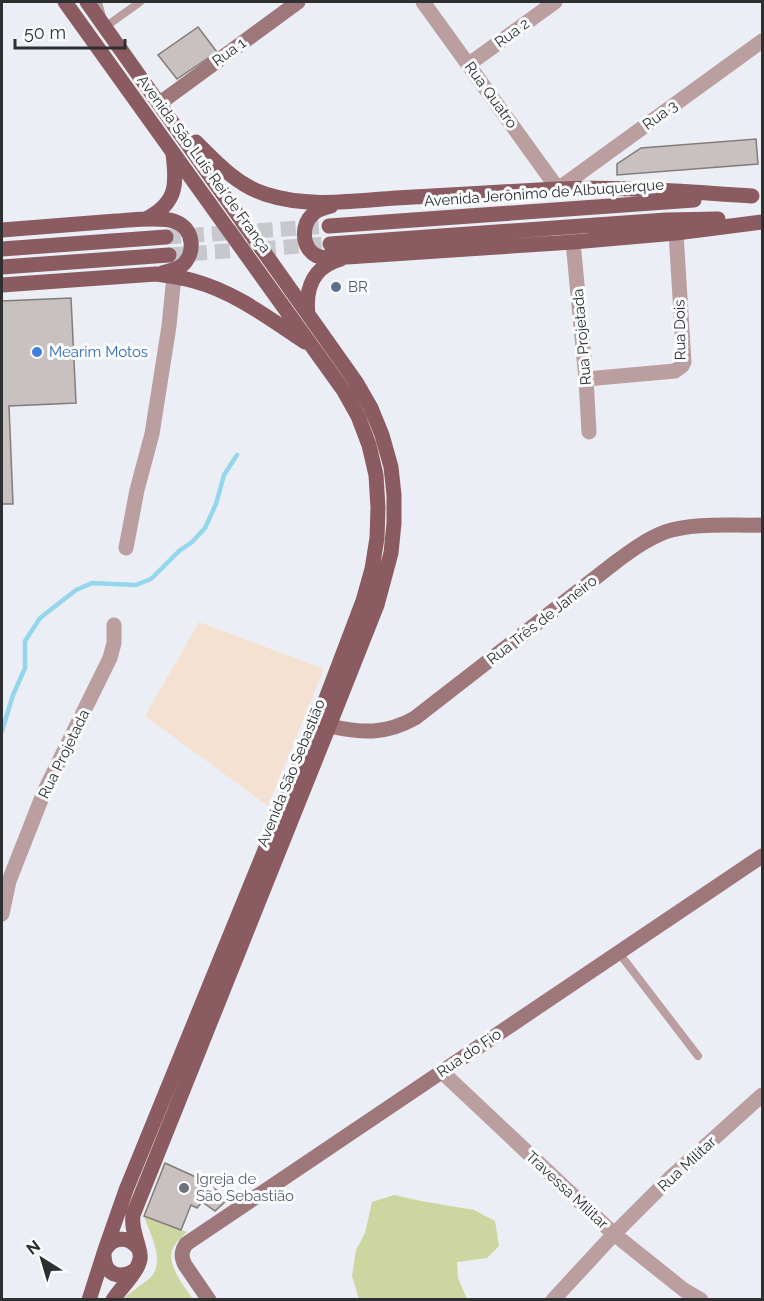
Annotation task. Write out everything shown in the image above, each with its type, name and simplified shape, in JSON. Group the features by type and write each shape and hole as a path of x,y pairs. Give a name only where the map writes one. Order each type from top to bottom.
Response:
{"main road":[{"name":"Avenida São Luís Rei de França","path":"65,2 314,347"},
{"name":"Avenida São Luís Rei de França","path":"87,2 308,314"},
{"path":"160,103 229,173 264,194 298,202 605,188 757,195"},
{"path":"140,220 160,210 172,195 176,176 172,152"},
{"name":"Avenida Jerônimo de Albuquerque","path":"329,226 757,195"},
{"path":"356,201 318,210 310,217 305,229 305,241 315,254 323,257 347,257 573,242 676,233 762,220"},
{"path":"2,230 140,220 176,221 184,226 190,238 190,254 183,264 156,274"},
{"path":"330,244 666,220 762,220"},
{"path":"2,249 166,237"},
{"path":"2,267 169,255"},
{"path":"308,314 308,295 314,278 329,263 347,257"},
{"path":"2,285 156,274 174,276 194,281 247,304 314,347"},
{"name":"Avenida São Sebastião","path":"138,1248 132,1226 133,1215 330,726 377,605 391,553 394,495 391,467 382,435 371,408 356,382 308,314"},
{"name":"Avenida São Sebastião","path":"90,1299 126,1190 316,725 363,601 372,568 377,538 378,508 376,475 369,445 358,416 344,391 314,347"},
{"path":"113,1299 135,1270 140,1259 138,1248 130,1240 113,1241 104,1252 106,1266 114,1274 125,1275 135,1270"}],"street":[{"name":"Rua 1","path":"160,103 298,2"},
{"name":"Rua Quatro","path":"423,2 558,189"},
{"name":"Rua 2","path":"469,64 555,2"},
{"name":"Rua 3","path":"558,189 762,41"},
{"name":"Rua Dois","path":"586,379 675,371 682,366 684,362 676,233"},
{"name":"Rua Projetada","path":"573,242 589,432"},
{"path":"126,548 137,490 152,434 169,326 174,276"},
{"name":"Rua Três de Janeiro","path":"330,726 356,732 369,732 405,724 643,542 666,532 688,527 762,525"},
{"name":"Rua Projetada","path":"2,914 5,881 44,792 110,658 114,643 114,626"},
{"name":"Rua do Fio","path":"209,1299 185,1265 182,1255 186,1244 762,856"},
{"name":"Travessa Militar","path":"442,1072 614,1234 684,1290 701,1299"},
{"name":"Rua Militar","path":"553,1299 671,1177 762,1095"}],"lane":[{"path":"98,2 105,27 140,2"},
{"path":"619,953 698,1056"}],"shaded area":[{"path":"199,622 324,669 268,806 145,716"}],"green space":[{"path":"394,1195 474,1210 495,1221 499,1246 487,1258 457,1262 458,1278 467,1299 359,1299 352,1276 356,1250 365,1233 372,1202"},
{"path":"144,1216 187,1232 174,1246 171,1260 176,1274 193,1299 122,1300 149,1279 157,1265 156,1248"}],"building":[{"path":"198,27 217,52 177,79 158,55"},
{"path":"756,139 758,164 617,175 617,164 641,148"},
{"name":"Mearim Motos","path":"71,298 76,403 9,406 13,504 2,504 2,301"},
{"name":"Igreja de São Sebastião","path":"165,1163 198,1178 229,1198 215,1211 202,1202 197,1208 191,1205 181,1230 144,1216"}],"waterway":[{"path":"2,731 13,695 25,668 25,641 40,618 76,590 92,583 136,585 151,579 205,528 216,504 224,475 237,455"}],"tunnel":[{"path":"166,237 329,226"},
{"path":"169,255 330,244"}],"place":[{"name":"BR","path":"336,287"},
{"name":"Mearim Motos","path":"37,352"},
{"name":"Igreja de São Sebastião","path":"184,1188"}]}
